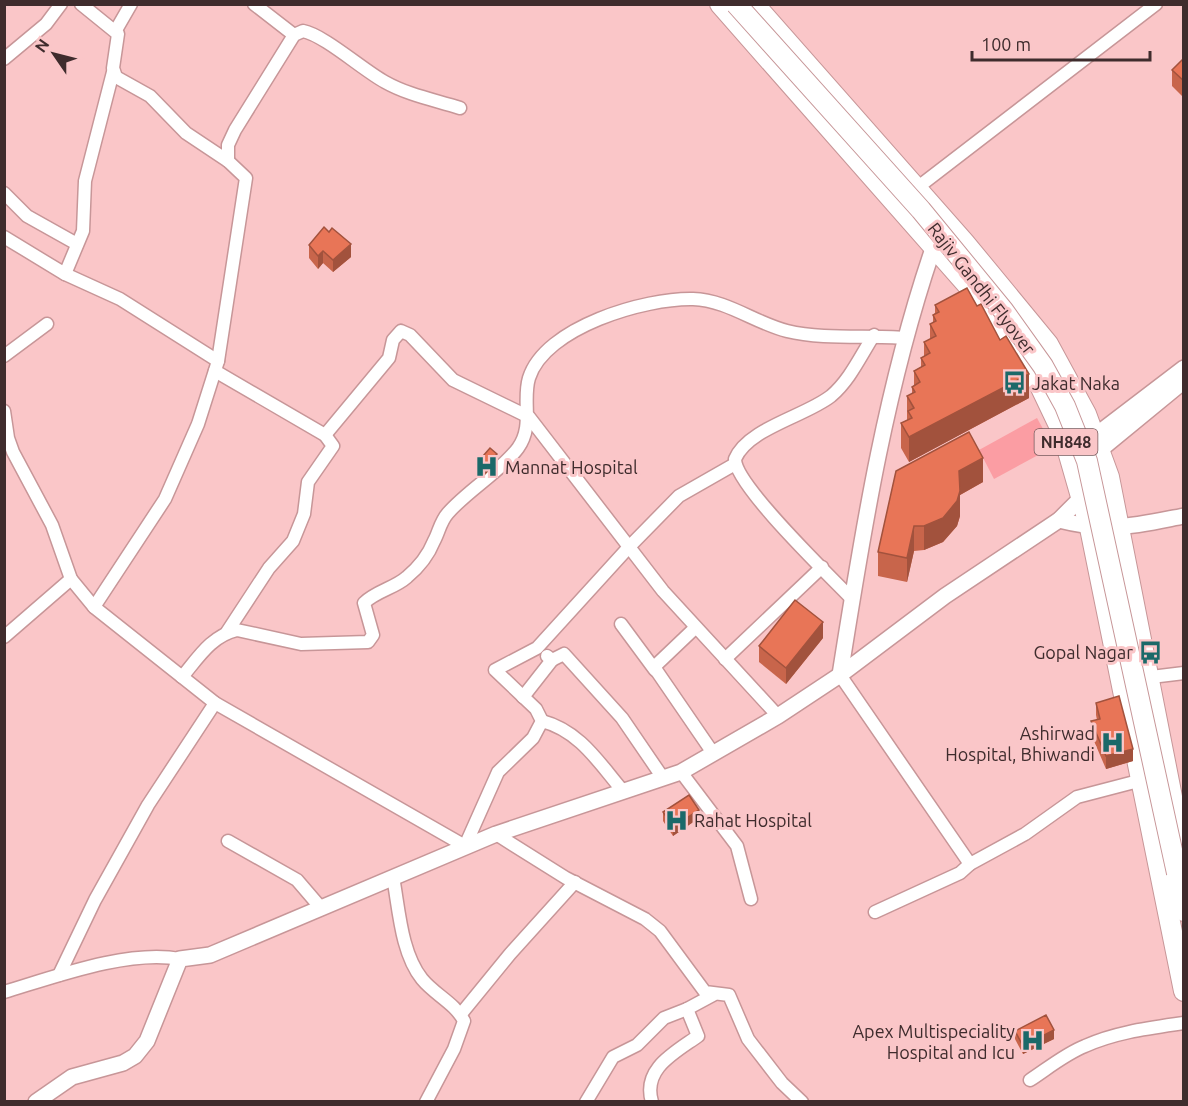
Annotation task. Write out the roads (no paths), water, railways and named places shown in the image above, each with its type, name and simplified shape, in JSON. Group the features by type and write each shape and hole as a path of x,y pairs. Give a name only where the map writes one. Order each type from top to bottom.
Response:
{"highway":[{"name":"NH848","path":"720,4 984,304 1032,369 1071,455 1090,528 1184,991"},
{"name":"Rajiv Gandhi Flyover","path":"736,4 921,210 1003,310 1043,366 1065,406 1088,461 1182,864 1184,911"},
{"name":"NH848","path":"754,4 943,219 1048,344 1086,414 1113,493 1182,864"}],"street":[{"path":"4,59 46,24 61,4"},
{"path":"65,274 85,221 85,182 113,72 118,38 116,30 81,4"},
{"path":"116,30 131,4"},
{"path":"254,4 294,35"},
{"path":"896,204 1156,4"},
{"path":"228,161 227,152 231,138 294,35 310,32 386,83 460,108"},
{"path":"94,607 165,499 178,475 217,366 246,178 228,161 186,133 150,96 123,81 113,72"},
{"path":"4,193 27,216 77,244"},
{"path":"943,219 905,338 880,448 840,675 970,864"},
{"path":"4,237 65,274 120,299 217,366 325,435 333,447 308,482 299,529 286,550 269,568 227,632 211,643 182,677"},
{"path":"227,632 248,630 301,644 368,642 374,634 364,603 395,586 417,568 427,555 447,514 518,447 529,417 526,397 529,378 537,360 550,346 578,328 622,312 671,299 708,300 770,327 790,332 905,338"},
{"path":"4,356 47,324"},
{"path":"325,435 389,358 393,340 401,332 417,340 453,380 529,417 628,548 695,628 778,716"},
{"path":"622,791 578,738 558,725 542,721 536,709 495,670 537,648 679,496 735,464 740,450 774,426 817,405 836,391 874,335"},
{"path":"1097,444 1184,368"},
{"path":"1071,455 1097,444 1184,381"},
{"path":"4,411 11,445 52,525 72,579 94,607 215,703 465,846"},
{"path":"735,464 766,507 852,599"},
{"path":"4,992 59,975 149,955 180,960 210,955 465,846 681,772 778,716 840,675 945,596 1059,520 1082,496 1113,493"},
{"path":"1059,520 1090,528 1120,528 1184,516"},
{"path":"725,659 822,567"},
{"path":"4,637 72,579"},
{"path":"621,624 713,753"},
{"path":"655,670 656,663 695,628"},
{"path":"537,648 552,660"},
{"path":"524,697 552,660 564,654 622,718 663,778"},
{"path":"1122,682 1184,673"},
{"path":"59,975 95,900 148,805 215,703"},
{"path":"465,846 498,772 533,738 542,721"},
{"path":"681,772 737,846 751,899"},
{"path":"875,912 960,873 970,864 1025,834 1077,797 1142,779 1167,776"},
{"path":"496,834 575,882 645,919 660,931 705,992 713,995 729,995 748,1039 782,1083 802,1101"},
{"path":"228,841 297,880 321,908"},
{"path":"393,877 412,963 434,992 461,1014 464,1021 463,1028 426,1101"},
{"path":"461,1014 510,954 575,882"},
{"path":"36,1101 72,1077 123,1063 135,1056 147,1041 180,960"},
{"path":"586,1101 613,1057 637,1045 664,1018 687,1010 713,995"},
{"path":"652,1101 648,1089 653,1072 667,1058 698,1036 687,1010"},
{"path":"1030,1080 1083,1046 1124,1032 1184,1023"}],"place":[{"name":"Jakat Naka","path":"1014,383"},
{"name":"Mannat Hospital","path":"487,467"},
{"name":"Gopal Nagar","path":"1151,652"},
{"name":"Ashirwad Hospital, Bhiwandi","path":"1113,743"},
{"name":"Rahat Hospital","path":"676,820"},
{"name":"Apex Multispeciality Hospital and Icu","path":"1033,1041"}]}
